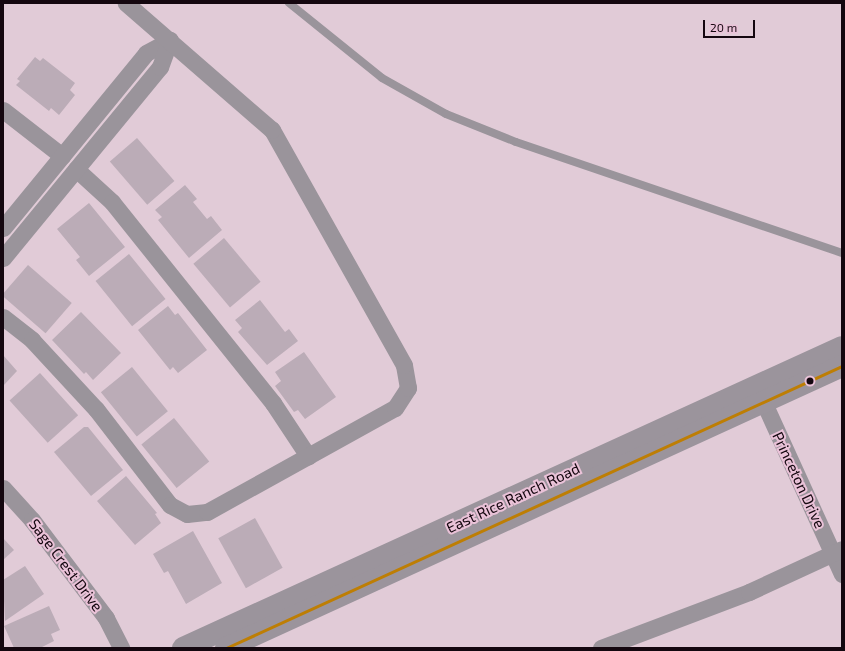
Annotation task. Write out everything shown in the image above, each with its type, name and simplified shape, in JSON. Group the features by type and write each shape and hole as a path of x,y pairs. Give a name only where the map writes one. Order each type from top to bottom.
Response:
{"main road":[{"name":"East Rice Ranch Road","path":"226,648 760,395 842,347"},
{"name":"East Rice Ranch Road","path":"183,648 760,395 842,366"}],"street":[{"path":"3,317 32,340 96,408 170,505 187,514 207,512 395,408 408,388 404,366 272,130 126,3"},
{"path":"3,228 146,53 170,40"},
{"path":"3,258 160,67 170,40"},
{"path":"3,110 62,156"},
{"path":"76,169 112,202 273,403 308,456"},
{"name":"Princeton Drive","path":"760,395 838,552 842,574"},
{"name":"Sage Crest Drive","path":"3,488 32,520 106,618 121,648"},
{"path":"601,648 749,592 838,552"}],"lane":[{"path":"289,3 382,78 446,114 516,142 842,253"}],"building":[{"path":"35,57 40,61 43,58 75,83 70,90 75,95 59,115 51,108 49,111 16,85 20,81 17,79"},
{"path":"137,138 174,181 147,205 110,162"},
{"path":"185,185 197,199 193,202 207,219 211,216 222,230 189,258 158,220 162,217 155,210"},
{"path":"89,203 125,247 89,276 76,260 80,257 57,229"},
{"path":"224,238 261,282 230,307 193,264"},
{"path":"129,254 166,299 132,326 96,281"},
{"path":"28,265 72,303 46,333 3,296 3,294"},
{"path":"260,300 285,332 289,329 298,341 267,365 238,332 242,328 235,320"},
{"path":"168,306 175,315 178,313 207,350 178,373 173,367 170,370 138,330"},
{"path":"81,312 121,353 93,380 86,372 84,374 52,340"},
{"path":"304,352 336,397 305,419 298,410 294,412 275,386 281,381 275,372"},
{"path":"3,355 17,371 3,386"},
{"path":"132,367 168,411 137,436 101,392"},
{"path":"40,373 78,415 48,443 10,400"},
{"path":"174,418 209,462 177,488 141,444"},
{"path":"84,427 88,427 123,470 91,496 54,452"},
{"path":"126,476 157,513 155,514 161,523 135,545 97,501"},
{"path":"255,518 283,568 246,588 218,538"},
{"path":"193,531 222,583 186,604 168,571 164,573 153,554"},
{"path":"3,538 14,550 3,560"},
{"path":"25,566 44,594 5,621 3,580"},
{"path":"49,606 60,630 51,634 54,641 40,648 14,648 4,626"}],"transit line":[{"path":"226,648 842,366"}]}
